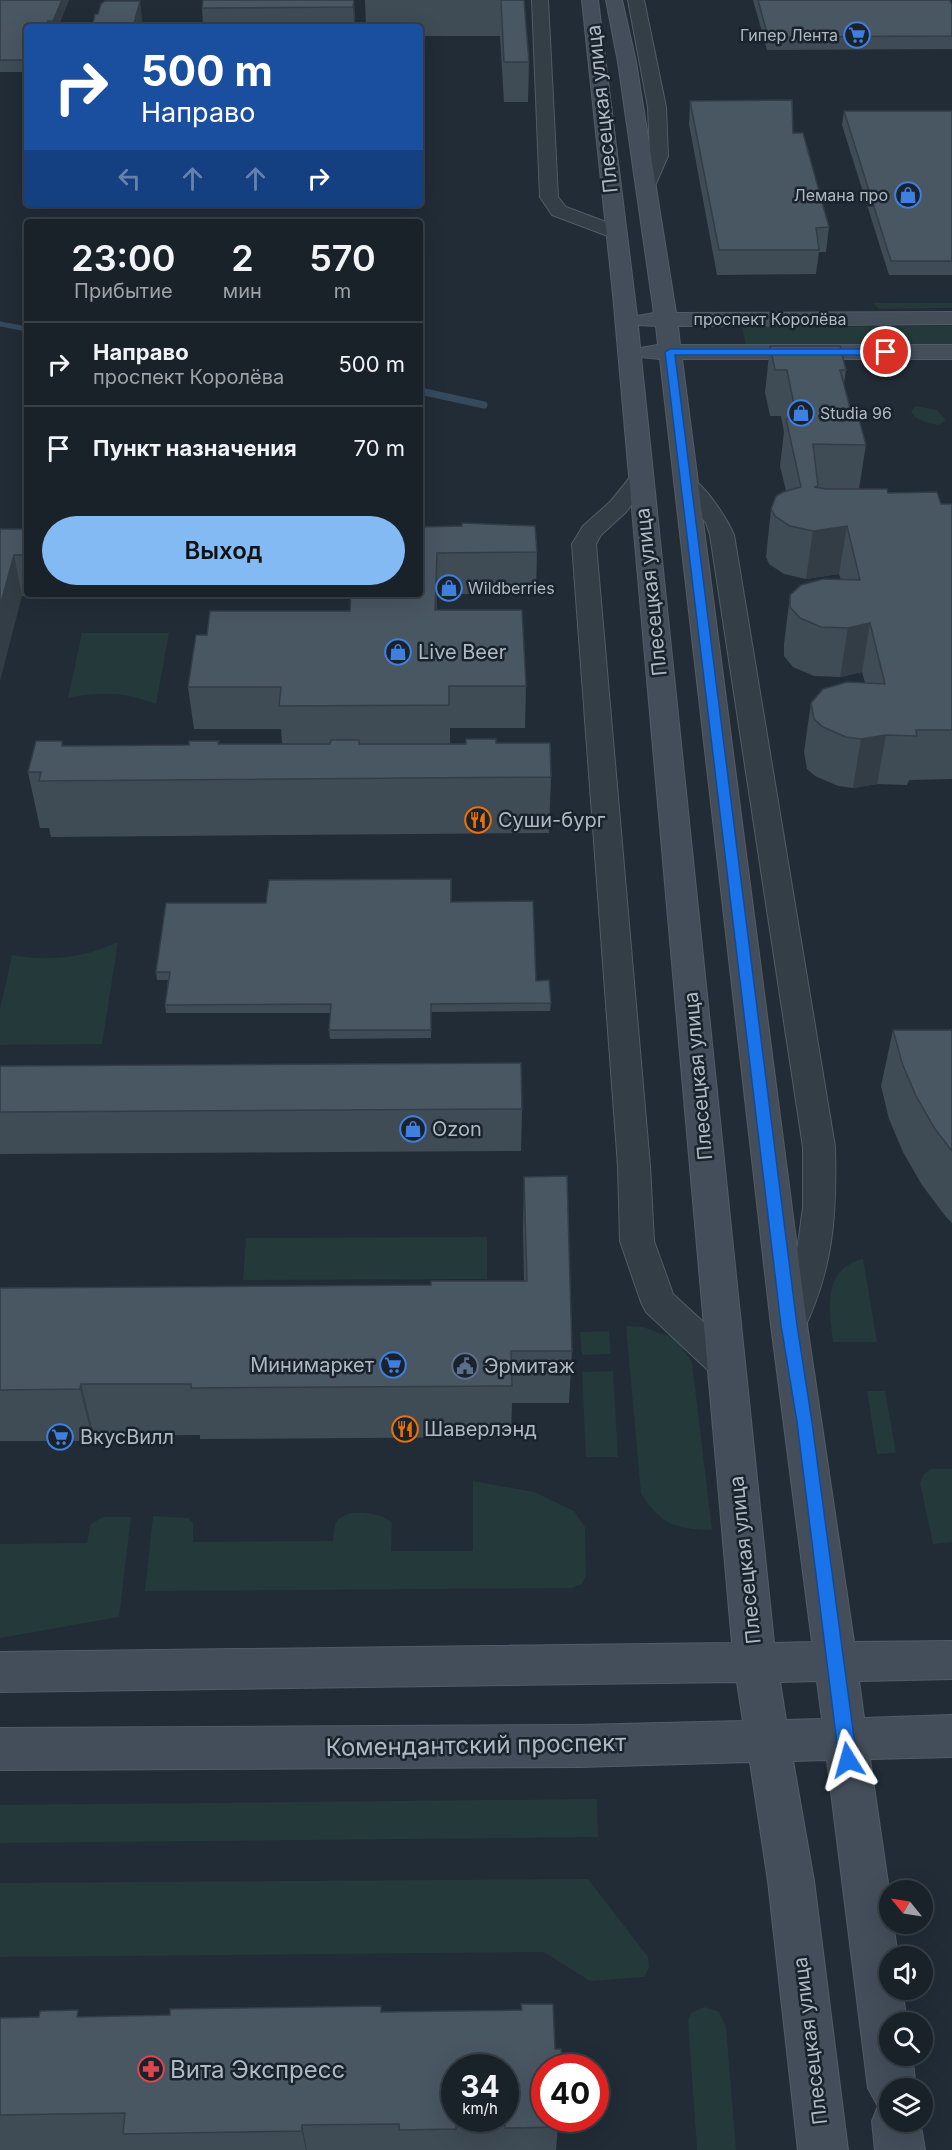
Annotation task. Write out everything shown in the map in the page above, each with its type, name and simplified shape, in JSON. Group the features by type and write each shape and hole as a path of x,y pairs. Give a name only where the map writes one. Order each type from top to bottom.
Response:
{"main road":[{"name":"Плесецкая улица","path":"590,0 625,320 724,1364 755,1661 791,1881 823,2150"},
{"name":"Плесецкая улица","path":"614,0 627,62 666,320 789,1325 804,1422 891,2078"},
{"name":"проспект Королёва","path":"625,320 952,318"},
{"name":"проспект Королёва","path":"628,352 952,352"},
{"path":"0,1672 952,1660"},
{"name":"Комендантский проспект","path":"0,1749 580,1746 845,1737 952,1736"},
{"path":"898,2132 900,2150"}],"street":[{"path":"540,0 549,197 559,210 615,232"},
{"path":"636,0 656,98 658,127 659,156 645,188"},
{"path":"640,480 618,507 591,531 584,544 630,1122 637,1241 658,1302 724,1364"},
{"path":"686,483 717,522 722,535 819,1147 820,1208 812,1265 789,1325"}],"green space":[{"path":"873,303 952,303 952,308 879,309"},
{"path":"952,326 952,346 746,346 742,327"},
{"path":"916,406 937,410 946,420 939,425 919,419 911,411"},
{"path":"82,633 169,633 156,704 134,697 113,694 91,694 68,698"},
{"path":"118,942 102,1044 0,1045 0,1010 12,955 40,958 66,957 92,952"},
{"path":"487,1237 487,1279 243,1280 246,1238"},
{"path":"863,1259 877,1342 833,1342 830,1304 834,1281 850,1264"},
{"path":"626,1326 643,1327 676,1339 692,1362 712,1530 679,1527 671,1524 656,1513 641,1493"},
{"path":"609,1331 611,1354 582,1355 580,1332"},
{"path":"613,1371 618,1457 586,1457 582,1372"},
{"path":"867,1391 885,1391 896,1453 877,1454"},
{"path":"930,1469 952,1469 952,1542 933,1544 920,1483 923,1475"},
{"path":"473,1481 534,1492 574,1511 585,1527 586,1575 582,1584 572,1588 145,1591 153,1516 188,1518 193,1523 193,1542 333,1541 335,1526 339,1519 351,1514 366,1513 374,1514 392,1523 391,1551 473,1551"},
{"path":"103,1517 131,1517 119,1617 0,1638 0,1544 87,1543 91,1524"},
{"path":"597,1799 598,1837 0,1843 0,1805"},
{"path":"588,1879 648,1957 649,1968 644,1977 590,1981 544,1952 0,1957 0,1883"},
{"path":"704,2007 719,2012 726,2027 736,2150 697,2150 688,2020 691,2013"}],"building":[{"path":"0,0 62,0 53,21 48,21 47,24 24,24 24,60 0,60"},
{"path":"203,0 354,0 353,7 202,8"},
{"path":"501,0 524,0 529,62 504,62"},
{"name":"Гипер Лента","path":"758,0 950,0 952,36 768,37"},
{"path":"105,1 140,1 134,24 93,24 101,4"},
{"path":"792,100 793,133 803,133 829,227 816,228 819,250 719,250 690,101"},
{"name":"Лемана про","path":"844,111 952,111 952,261 891,261"},
{"path":"770,346 840,346 846,370 840,370 853,419 859,419 866,445 813,444 818,486 814,487 887,489 888,493 937,492 941,504 952,504 952,730 916,730 917,736 886,735 861,739 846,737 823,727 814,719 811,703 823,689 847,682 885,684 870,623 848,628 821,627 800,618 790,607 790,595 801,585 823,579 860,580 847,526 813,531 790,526 775,516 771,509 776,496 801,487 786,419 797,419 787,370 775,370"},
{"path":"462,523 535,526 537,552 437,553 435,610 522,610 526,686 449,686 449,705 279,706 281,687 188,687 196,635 207,635 210,611 350,611 351,597 423,597 423,527 462,526"},
{"path":"0,529 24,529 24,555 14,555 0,606"},
{"path":"466,739 496,739 496,743 550,743 551,777 39,781 41,772 28,772 36,741 62,741 62,746 189,745 189,741 219,741 218,744 330,744 331,740 359,740 359,744 466,744"},
{"path":"451,879 451,902 533,901 536,981 549,980 551,1003 431,1004 431,1030 329,1030 331,1004 165,1005 170,972 156,972 166,903 266,903 269,880"},
{"path":"893,1030 952,1030 952,1151 935,1129 916,1096 902,1063"},
{"path":"521,1063 522,1109 0,1112 0,1066"},
{"path":"567,1176 572,1351 511,1351 512,1386 191,1388 191,1384 81,1384 80,1389 0,1390 0,1288 431,1285 431,1281 527,1281 524,1177"},
{"path":"521,2004 553,2004 555,2049 561,2049 561,2054 531,2054 531,2128 519,2128 519,2054 441,2054 441,2129 399,2130 399,2124 302,2125 302,2131 123,2134 125,2113 0,2115 0,2018 39,2017 40,2011 78,2010 77,2017 170,2015 170,2009 381,2006 381,2012 522,2010"}],"waterway":[{"path":"0,324 24,328"},
{"path":"423,392 484,405"}],"place":[{"name":"Гипер Лента","path":"857,35"},
{"name":"Лемана про","path":"908,195"},
{"name":"Studia 96","path":"801,413"},
{"name":"Wildberries","path":"449,588"},
{"name":"Live Beer","path":"398,652"},
{"name":"Суши-бург","path":"478,820"},
{"name":"Ozon","path":"413,1129"},
{"name":"Минимаркет","path":"393,1365"},
{"name":"Эрмитаж","path":"465,1366"},
{"name":"Шаверлэнд","path":"405,1429"},
{"name":"ВкусВилл","path":"60,1437"},
{"name":"Вита Экспресс","path":"151,2069"}],"route":[{"path":"848,1760 804,1422 789,1325 749,982 670,352 886,352"}]}
